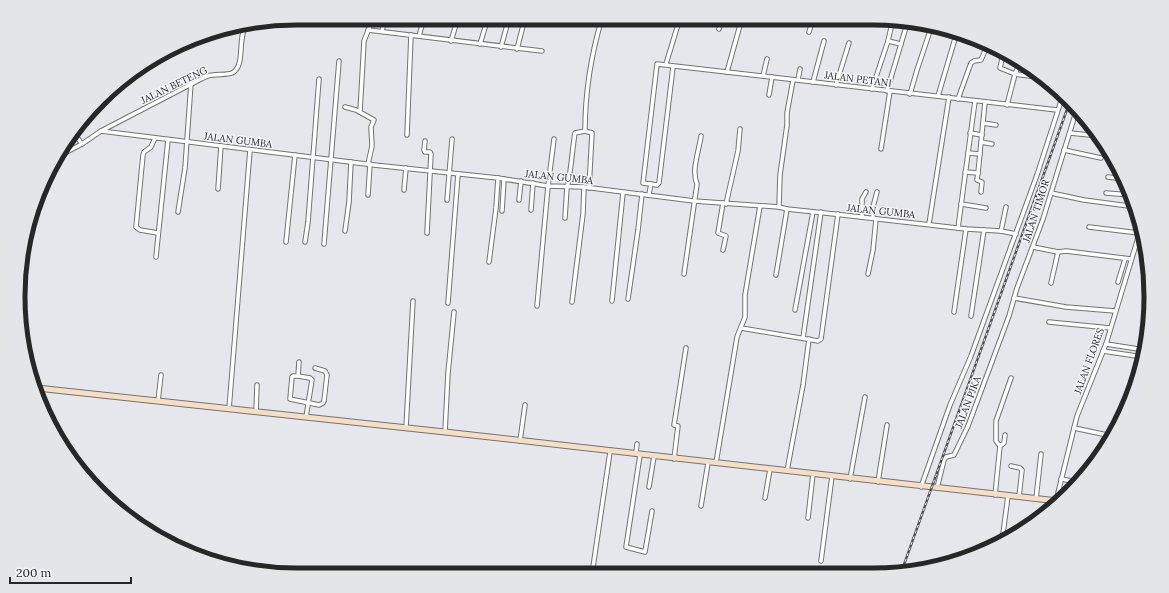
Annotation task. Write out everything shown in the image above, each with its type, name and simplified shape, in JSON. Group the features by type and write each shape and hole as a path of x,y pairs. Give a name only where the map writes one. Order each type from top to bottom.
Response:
{"street":[{"path":"360,112 364,41 370,25"},
{"path":"382,31 383,25"},
{"path":"419,36 422,25"},
{"path":"451,41 456,25"},
{"path":"480,44 486,25"},
{"path":"501,47 507,25"},
{"path":"517,49 523,25"},
{"path":"584,131 584,117 592,57 600,25"},
{"path":"666,64 678,25"},
{"path":"719,29 720,25"},
{"path":"727,72 740,25"},
{"path":"809,32 811,25"},
{"path":"872,89 891,26"},
{"path":"881,149 888,91 900,44 907,27"},
{"name":"JALAN BETENG","path":"67,152 101,131 191,83 212,75 230,74 235,71 238,67 242,33 244,30"},
{"path":"368,30 542,51"},
{"path":"910,94 930,31"},
{"path":"407,134 411,35"},
{"path":"938,96 955,38"},
{"path":"813,82 824,41"},
{"path":"888,41 900,44"},
{"path":"836,85 849,43"},
{"path":"958,99 970,66 974,61 981,60 985,50"},
{"path":"1002,58 1000,68 1015,74 1031,76"},
{"path":"763,76 767,59"},
{"path":"324,244 339,61"},
{"name":"JALAN PETANI","path":"651,184 643,183 643,181 657,64 1057,110"},
{"path":"649,194 651,184 657,185 659,183 673,67"},
{"path":"1007,105 1018,67"},
{"path":"779,208 780,175 787,125 787,113 795,80 800,69"},
{"path":"769,95 772,77"},
{"path":"305,242 314,157 319,79"},
{"path":"178,212 182,194 191,83"},
{"path":"929,224 949,98"},
{"path":"958,228 974,101"},
{"path":"922,487 950,405 971,356 1016,234 1061,101"},
{"path":"985,102 977,180 988,182"},
{"path":"345,107 360,112 374,120 371,127 372,146 369,164 368,195"},
{"name":"JALAN TIMOR","path":"1009,316 1033,247 1075,115"},
{"path":"983,123 996,125"},
{"path":"723,250 726,236 718,233 738,150 740,129"},
{"name":"JALAN GUMBA","path":"101,131 431,172 498,178 548,186 589,188 623,193 649,194 694,201 821,212 966,229 1001,231 1016,234"},
{"path":"565,218 567,187 569,182 575,133 584,131 592,133 589,188"},
{"path":"1070,132 1091,135"},
{"path":"970,133 982,135"},
{"path":"684,274 697,184 694,175 695,166 701,136"},
{"path":"77,137 82,144"},
{"path":"155,138 151,147 144,152 143,155 136,227 140,230 158,233"},
{"path":"447,200 448,173 452,139"},
{"path":"538,306 548,186 554,139"},
{"path":"156,257 168,140"},
{"path":"425,142 424,150 426,152 430,152 431,154 427,233"},
{"path":"981,142 992,144"},
{"path":"218,189 221,146"},
{"path":"229,409 250,150"},
{"path":"1064,150 1101,158"},
{"path":"968,153 980,154"},
{"path":"286,242 295,155"},
{"path":"345,231 349,202 351,162"},
{"path":"404,190 406,168"},
{"path":"965,172 978,173"},
{"path":"448,303 458,174"},
{"path":"1108,177 1117,178"},
{"path":"488,262 496,208 498,178"},
{"path":"502,211 504,179"},
{"path":"519,200 521,181"},
{"path":"981,192 982,182"},
{"path":"531,210 534,183"},
{"path":"572,302 583,214 584,188"},
{"path":"862,217 862,199 866,192"},
{"path":"868,274 873,250 873,207 877,192"},
{"path":"1051,192 1084,200 1129,206"},
{"path":"612,301 623,193"},
{"path":"1106,193 1124,195"},
{"path":"628,299 642,194"},
{"path":"961,204 986,208"},
{"path":"716,463 737,337 745,317 746,295 760,206"},
{"path":"1001,231 1006,207"},
{"path":"776,275 787,210"},
{"path":"795,310 813,212"},
{"path":"803,338 821,212"},
{"path":"741,328 818,341 822,337 838,214"},
{"path":"1089,227 1137,234"},
{"path":"954,312 966,229"},
{"path":"971,316 984,230"},
{"name":"JALAN FLORES","path":"1058,494 1074,428 1086,390 1106,344 1138,238"},
{"path":"1033,247 1058,252 1066,251 1131,259"},
{"path":"1051,283 1058,252"},
{"path":"1118,282 1125,258"},
{"path":"1014,298 1066,307 1115,311"},
{"path":"406,428 413,301"},
{"path":"445,432 448,373 454,312"},
{"name":"JALAN PJKA","path":"936,488 944,460 946,457 954,455 968,426 1009,316"},
{"path":"1049,322 1110,328"},
{"path":"787,472 803,385 809,339"},
{"path":"1106,344 1139,349"},
{"path":"674,459 678,426 674,425 686,348"},
{"path":"1103,351 1137,356"},
{"path":"298,376 299,362"},
{"path":"306,417 308,402 312,380 310,378 298,376 292,377 290,399 308,402 320,405 324,401 327,375 325,371 315,368"},
{"path":"158,401 161,375"},
{"path":"1000,446 996,441 996,421 1011,378"},
{"path":"256,412 257,385"},
{"path":"41,388 445,432 787,472 1052,501"},
{"path":"850,479 865,397"},
{"path":"520,441 525,405"},
{"path":"878,482 887,425"},
{"path":"1074,428 1106,435"},
{"path":"996,495 1000,446 1004,443 1005,435"},
{"path":"637,444 638,454 626,547 645,552 652,511"},
{"path":"593,568 610,452"},
{"path":"1036,499 1041,454"},
{"path":"649,487 654,456"},
{"path":"701,506 708,463"},
{"path":"1011,466 1022,470 1019,497"},
{"path":"765,498 770,470"},
{"path":"808,518 813,474"},
{"path":"821,561 832,476"},
{"path":"1061,479 1072,481"},
{"path":"1003,535 1008,496"}],"railway":[{"path":"903,566 1067,108"}]}
